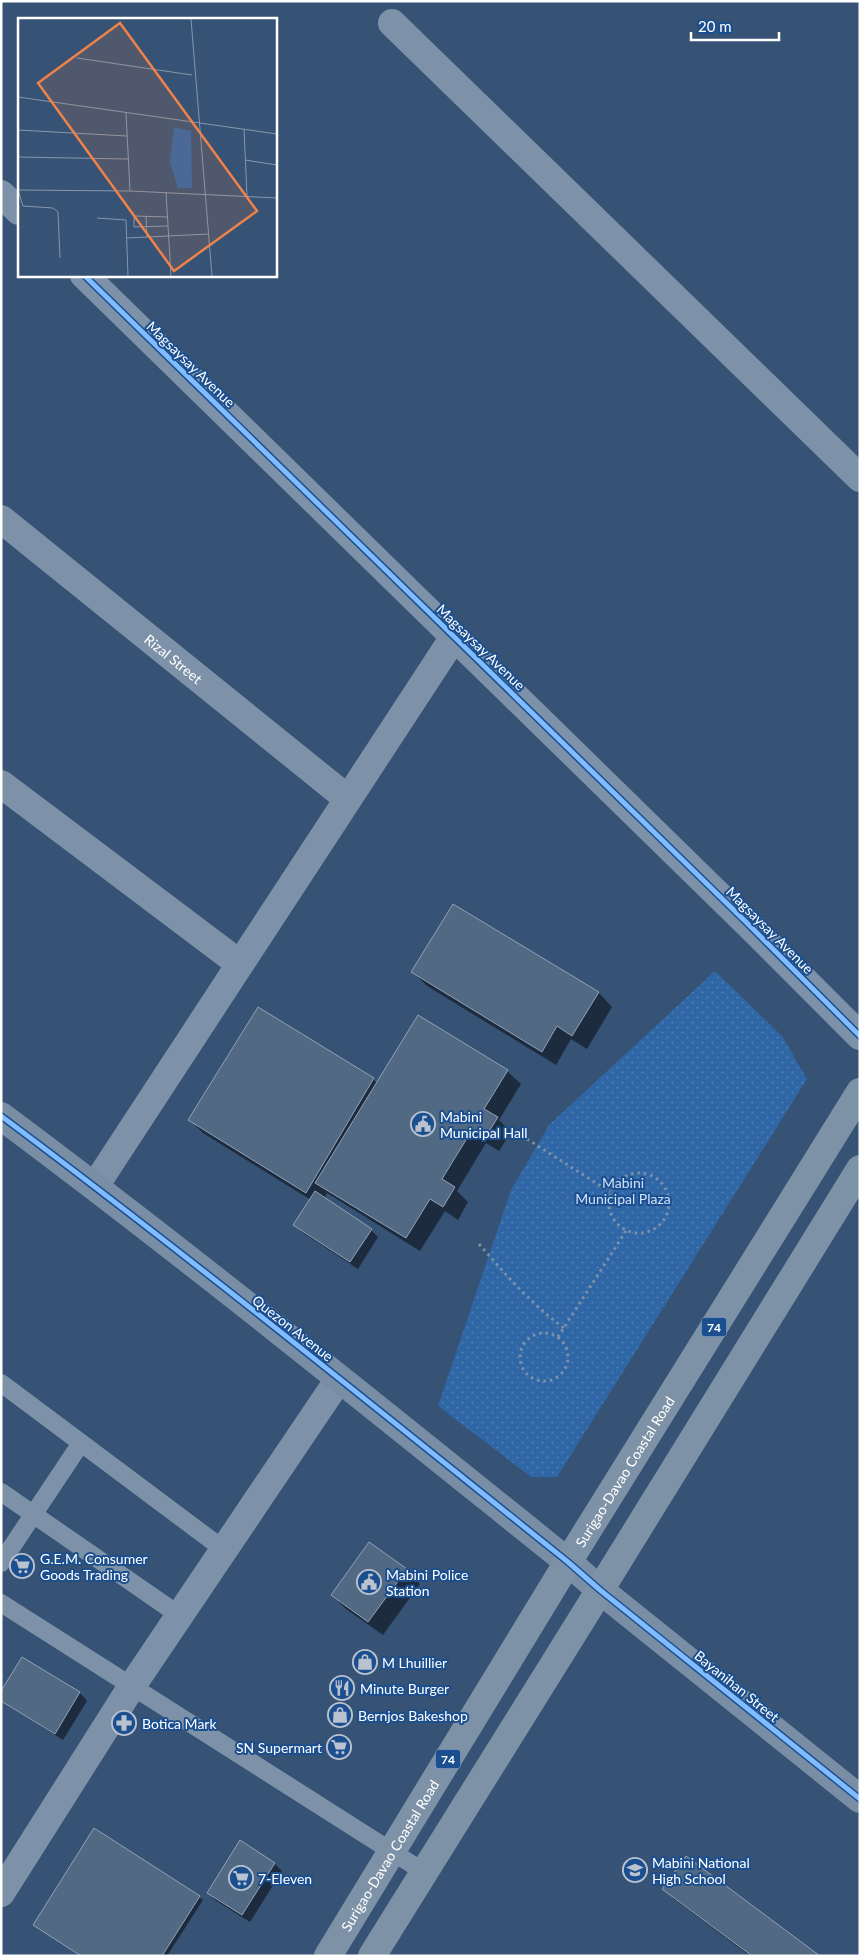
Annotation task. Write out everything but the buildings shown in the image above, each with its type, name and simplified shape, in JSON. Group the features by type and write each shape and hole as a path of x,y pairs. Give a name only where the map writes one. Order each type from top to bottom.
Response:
{"highway":[{"name":"Surigao-Davao Coastal Road","path":"328,1956 568,1562 860,1092"},
{"path":"372,1956 860,1169"}],"street":[{"path":"392,23 860,478"},
{"path":"1,194 18,210"},
{"name":"Magsaysay Avenue","path":"85,276 748,924 860,1036"},
{"name":"Rizal Street","path":"1,519 348,799"},
{"path":"95,1186 454,637"},
{"path":"1,784 240,964"},
{"name":"Quezon Avenue","path":"1,1116 95,1186 339,1378 568,1562 600,1590"},
{"path":"1,1894 179,1614 339,1378"},
{"name":"Bayanihan Street","path":"600,1590 860,1799"}],"lane":[{"path":"1,1383 223,1549"},
{"path":"1,1563 81,1443"},
{"path":"1,1492 179,1614"},
{"path":"1,1603 424,1872"}],"path":[{"path":"527,1139 610,1192"},
{"path":"634,1172 650,1174 663,1183 670,1198 668,1215 658,1227 642,1233 626,1231 617,1224 611,1214 608,1203 610,1192 619,1179 634,1172"},
{"path":"558,1337 626,1231"},
{"path":"479,1244 533,1304 564,1328"},
{"path":"545,1332 558,1337 567,1348 568,1362 562,1374 550,1382 536,1381 524,1373 519,1360 521,1346 531,1336 545,1332"}],"green space":[{"name":"Mabini Municipal Plaza","path":"715,971 782,1036 807,1079 557,1477 531,1477 438,1406 511,1190 549,1125"}],"cycle path":[{"path":"85,276 748,924 860,1036"},
{"path":"1,1116 145,1225 287,1337 860,1799"}],"place":[{"name":"Mabini Municipal Hall","path":"423,1124"},
{"name":"G.E.M. Consumer Goods Trading","path":"22,1566"},
{"name":"Mabini Police Station","path":"369,1582"},
{"name":"M Lhuillier","path":"365,1662"},
{"name":"Minute Burger","path":"342,1688"},
{"name":"Bernjos Bakeshop","path":"340,1715"},
{"name":"Botica Mark","path":"124,1723"},
{"name":"SN Supermart","path":"339,1747"},
{"name":"Mabini National High School","path":"635,1870"},
{"name":"7-Eleven","path":"241,1878"}]}
